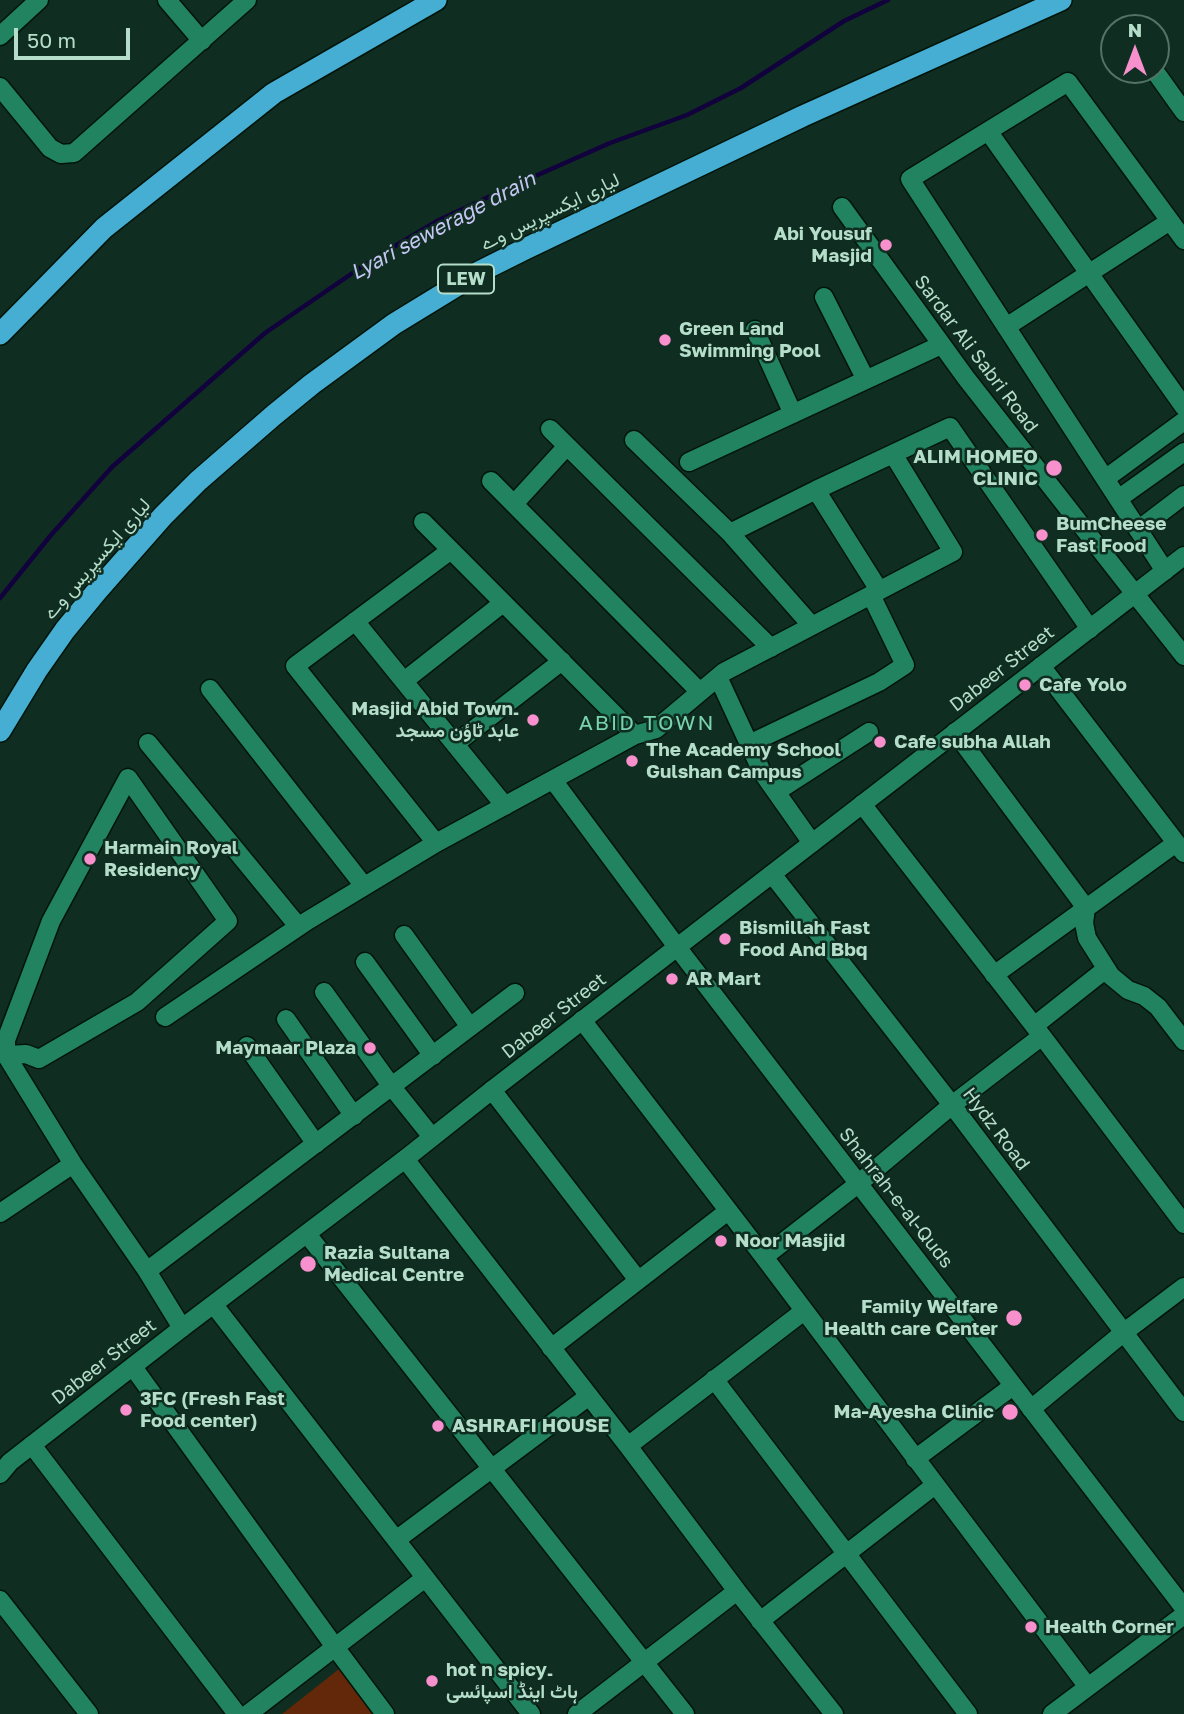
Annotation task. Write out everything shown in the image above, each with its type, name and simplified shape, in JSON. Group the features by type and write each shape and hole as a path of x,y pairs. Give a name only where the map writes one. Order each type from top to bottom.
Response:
{"highway":[{"path":"0,334 104,228 274,93 436,0"},
{"name":"لیاری ایکسپریس وے","path":"0,731 65,630 163,516 208,472 274,415 394,324 479,272 525,248 803,116 1061,0"}],"street":[{"path":"0,36 39,0"},
{"path":"167,0 202,41"},
{"path":"0,87 50,148 61,154 74,153 247,0"},
{"path":"1165,571 910,179 1068,82 1184,240"},
{"path":"1164,84 1184,112"},
{"path":"988,131 1184,407"},
{"name":"Sardar Ali Sabri Road","path":"842,207 966,378 1184,656"},
{"path":"1006,327 1170,221"},
{"path":"824,297 866,380"},
{"path":"755,330 793,414"},
{"path":"689,462 941,345"},
{"path":"1105,479 1184,421"},
{"path":"730,533 950,427 1090,629"},
{"path":"550,429 771,648"},
{"path":"634,440 730,533 812,626"},
{"path":"514,504 567,446"},
{"path":"1118,499 1184,452"},
{"path":"165,1017 298,926 364,886 553,780 635,736 656,729 724,672 953,552 893,454"},
{"path":"491,481 700,692"},
{"path":"749,744 878,682 905,665 875,592 816,490"},
{"path":"1138,530 1184,495"},
{"path":"424,522 635,736"},
{"path":"436,844 295,666 451,550"},
{"name":"Dabeer Street","path":"0,1474 10,1462 1184,556"},
{"path":"404,681 503,603"},
{"path":"355,621 505,806"},
{"path":"455,744 562,661"},
{"path":"994,975 1086,908 1180,848 1041,666"},
{"path":"718,677 762,772 812,843"},
{"path":"210,690 364,886"},
{"path":"776,792 869,732"},
{"path":"956,732 1086,908 1084,923 1087,938 1111,976 1128,990 1144,996 1158,1007 1184,1041"},
{"path":"148,743 298,926"},
{"path":"6,1055 26,1054 39,1059 137,1002 228,921 128,778 51,921 6,1040 6,1055 74,1164 183,1328"},
{"name":"Shahrah-e-al-Quds","path":"553,780 677,947 1184,1608"},
{"path":"862,804 1184,1224"},
{"name":"Hydz Road","path":"772,874 952,1105 1184,1412"},
{"path":"404,935 470,1027"},
{"path":"365,962 433,1056"},
{"path":"764,1257 858,1184 952,1105 1106,969"},
{"path":"324,992 392,1087 432,1137"},
{"path":"147,1271 515,993"},
{"path":"286,1019 354,1116"},
{"path":"582,1020 1088,1687"},
{"path":"247,1046 316,1144"},
{"path":"492,1090 638,1280"},
{"path":"405,1159 834,1714"},
{"path":"0,1213 74,1164"},
{"path":"551,1348 727,1211"},
{"path":"306,1234 685,1714"},
{"path":"1031,1409 1184,1287"},
{"path":"214,1305 531,1714"},
{"path":"628,1446 803,1311"},
{"path":"133,1367 385,1714"},
{"path":"714,1379 968,1714"},
{"path":"915,1459 1013,1386"},
{"path":"396,1540 589,1396"},
{"path":"32,1445 237,1714"},
{"path":"760,1621 935,1485"},
{"path":"247,1714 425,1578"},
{"path":"577,1714 737,1591"},
{"path":"0,1600 89,1714"},
{"path":"1052,1714 1184,1615"}],"shaded area":[{"path":"339,1669 375,1714 282,1714"}],"waterway":[{"name":"Lyari sewerage drain","path":"0,598 51,535 112,467 265,333 373,259 439,220 497,193 610,143 687,115 741,88 844,21 888,0"}],"place":[{"name":"Abi Yousuf Masjid","path":"886,245"},
{"name":"Green Land Swimming Pool","path":"665,340"},
{"name":"ALIM HOMEO CLINIC","path":"1054,468"},
{"name":"BumCheese Fast Food","path":"1042,535"},
{"name":"Cafe Yolo","path":"1025,685"},
{"name":"Masjid Abid Town۔ عابد ٹاؤن مسجد","path":"533,720"},
{"name":"Cafe subha Allah","path":"880,742"},
{"name":"The Academy School Gulshan Campus","path":"632,761"},
{"name":"Harmain Royal Residency","path":"90,859"},
{"name":"Bismillah Fast Food And Bbq","path":"725,939"},
{"name":"AR Mart","path":"672,979"},
{"name":"Maymaar Plaza","path":"370,1048"},
{"name":"Noor Masjid","path":"721,1241"},
{"name":"Razia Sultana Medical Centre","path":"308,1264"},
{"name":"Family Welfare Health care Center","path":"1014,1318"},
{"name":"3FC (Fresh Fast Food center)","path":"126,1410"},
{"name":"Ma-Ayesha Clinic","path":"1010,1412"},
{"name":"ASHRAFI HOUSE","path":"438,1426"},
{"name":"Health Corner","path":"1031,1627"},
{"name":"hot n spicy۔ ہاٹ اینڈ اسپائسی","path":"432,1681"}],"district":[{"name":"ABID TOWN","path":"647,723"}]}
